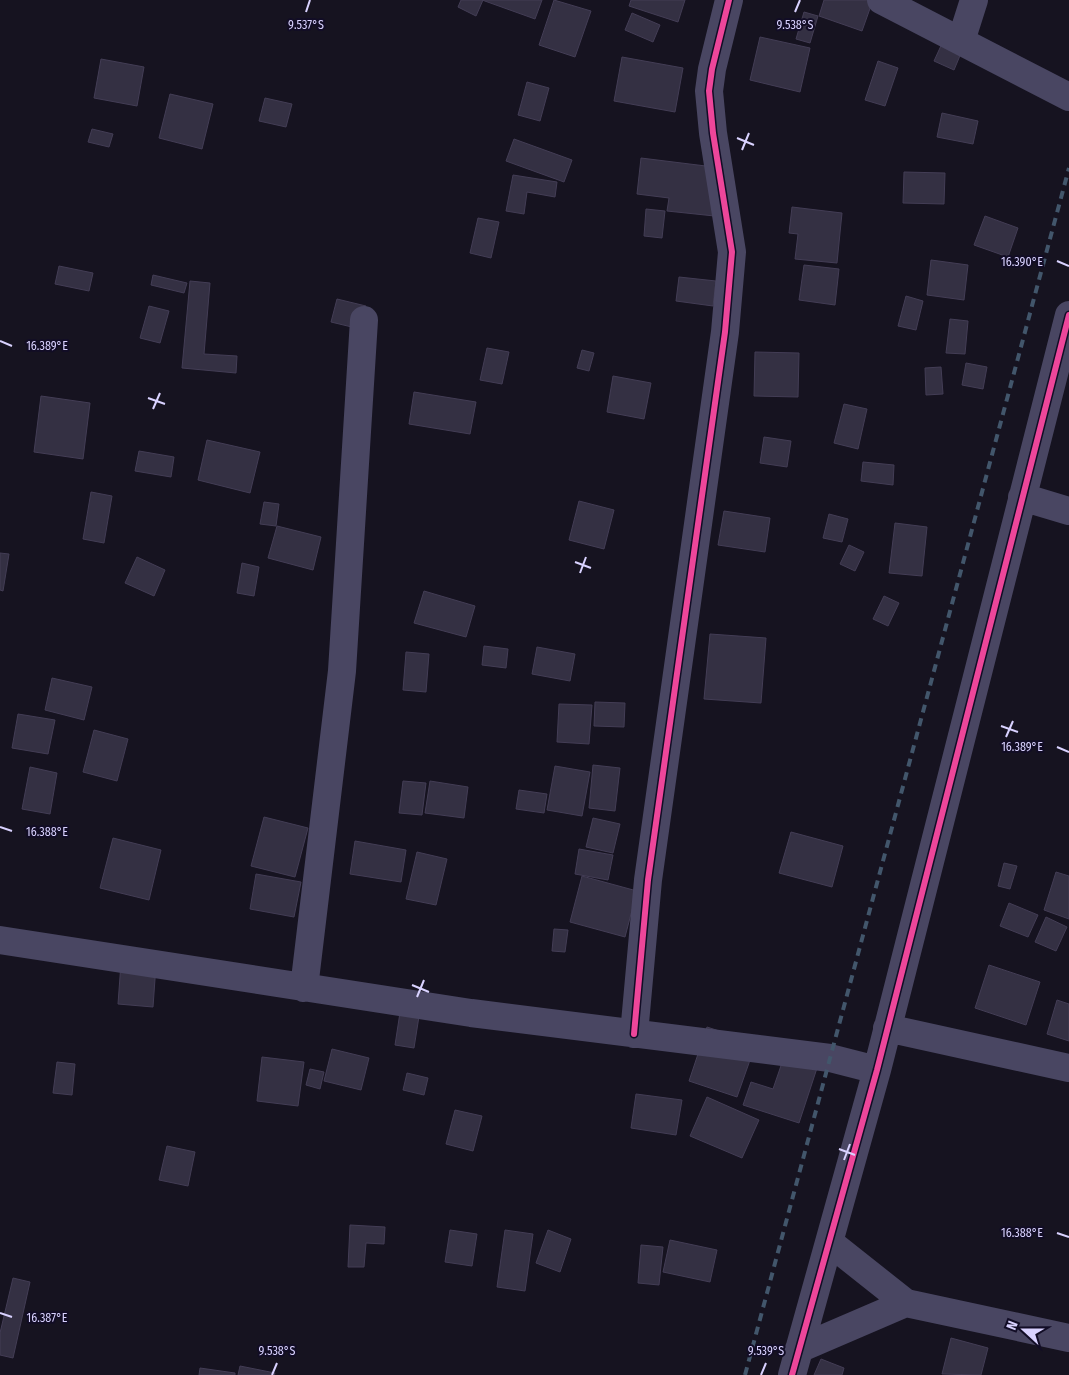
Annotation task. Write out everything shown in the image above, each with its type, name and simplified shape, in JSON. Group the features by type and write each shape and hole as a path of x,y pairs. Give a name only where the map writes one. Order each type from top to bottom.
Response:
{"street":[{"path":"634,1034 648,880 726,323 732,252 713,133 709,91 712,69 729,0"},
{"path":"881,0 1069,97"},
{"path":"961,41 974,0"},
{"path":"792,1375 877,1070 1069,315"},
{"path":"304,988 342,671 364,320"},
{"path":"1022,496 1069,511"},
{"path":"0,940 471,1013 830,1058 877,1070"},
{"path":"887,1028 1069,1068"},
{"path":"829,1242 906,1304 1069,1338"},
{"path":"799,1349 906,1304"}],"building":[{"path":"461,0 483,0 476,16 458,7"},
{"path":"482,0 542,0 535,19"},
{"path":"554,0 591,11 575,57 539,45"},
{"path":"631,0 685,0 678,22 629,6"},
{"path":"824,0 873,0 862,31 819,16"},
{"path":"804,12 818,16 810,43 796,39"},
{"path":"632,13 660,25 653,42 625,30"},
{"path":"950,26 969,34 954,70 934,61"},
{"path":"760,37 810,48 800,92 750,80"},
{"path":"622,57 683,68 675,112 614,101"},
{"path":"101,59 144,67 137,106 94,98"},
{"path":"878,61 898,68 885,106 865,100"},
{"path":"527,82 549,88 540,121 518,115"},
{"path":"170,94 213,104 202,149 159,138"},
{"path":"265,98 292,104 286,127 259,121"},
{"path":"942,113 978,121 973,144 937,137"},
{"path":"92,129 113,134 109,147 88,142"},
{"path":"514,139 572,160 564,182 506,161"},
{"path":"641,158 730,169 724,217 667,211 669,198 637,194"},
{"path":"904,172 945,173 944,204 903,203"},
{"path":"513,175 557,182 555,197 527,192 524,214 506,211"},
{"path":"792,207 842,213 837,263 795,259 798,234 789,233"},
{"path":"646,209 665,211 662,238 644,236"},
{"path":"985,216 1018,228 1008,257 974,245"},
{"path":"478,218 499,222 491,258 470,253"},
{"path":"931,260 968,265 964,300 927,295"},
{"path":"804,265 839,269 835,305 799,300"},
{"path":"59,266 93,273 89,291 55,284"},
{"path":"153,275 187,283 184,293 151,285"},
{"path":"679,277 716,281 713,306 676,301"},
{"path":"190,281 210,283 204,354 237,356 236,373 182,368"},
{"path":"906,296 923,301 916,330 898,326"},
{"path":"337,299 366,306 360,329 331,322"},
{"path":"149,306 169,311 160,343 140,338"},
{"path":"950,319 968,321 965,354 946,353"},
{"path":"487,348 509,352 502,384 480,380"},
{"path":"582,350 594,353 589,371 577,368"},
{"path":"755,352 799,353 798,397 754,396"},
{"path":"966,363 987,367 983,389 962,385"},
{"path":"941,367 943,394 926,395 925,368"},
{"path":"613,376 651,383 644,419 607,412"},
{"path":"414,392 476,402 470,434 409,424"},
{"path":"41,396 90,403 83,459 34,452"},
{"path":"844,404 867,409 858,449 834,443"},
{"path":"764,437 791,441 787,467 760,463"},
{"path":"207,440 260,452 250,493 198,480"},
{"path":"139,451 174,457 171,477 135,471"},
{"path":"863,462 894,465 893,485 861,481"},
{"path":"91,492 112,496 104,543 83,539"},
{"path":"579,501 614,510 604,549 569,540"},
{"path":"264,502 279,504 276,526 260,524"},
{"path":"724,511 770,518 765,552 718,545"},
{"path":"829,514 848,519 842,542 823,538"},
{"path":"895,523 927,527 922,576 889,573"},
{"path":"277,526 321,537 313,570 268,558"},
{"path":"849,545 864,552 855,571 840,564"},
{"path":"0,553 9,554 3,591 0,590"},
{"path":"137,557 165,570 154,596 125,583"},
{"path":"242,563 259,567 254,596 237,593"},
{"path":"424,591 475,606 466,637 414,623"},
{"path":"884,596 899,603 888,626 873,619"},
{"path":"710,634 766,638 761,703 704,699"},
{"path":"484,646 508,649 506,668 482,665"},
{"path":"537,647 575,654 570,681 532,674"},
{"path":"406,652 429,654 426,692 403,690"},
{"path":"52,678 92,687 84,720 45,710"},
{"path":"595,702 625,703 624,727 594,726"},
{"path":"559,704 592,705 589,744 557,742"},
{"path":"18,714 55,720 48,754 12,748"},
{"path":"94,730 128,739 117,781 83,772"},
{"path":"593,765 620,768 615,811 589,808"},
{"path":"555,766 590,772 582,816 547,810"},
{"path":"30,767 57,773 50,814 22,809"},
{"path":"403,781 426,783 422,815 399,813"},
{"path":"430,781 468,787 464,818 425,813"},
{"path":"519,790 547,794 544,813 516,809"},
{"path":"264,817 308,828 295,877 251,866"},
{"path":"593,818 620,824 613,853 586,847"},
{"path":"791,832 843,846 832,887 779,873"},
{"path":"113,838 161,850 149,900 100,888"},
{"path":"355,841 406,850 401,882 350,874"},
{"path":"579,849 613,855 608,880 575,874"},
{"path":"417,852 447,859 436,905 406,899"},
{"path":"1004,863 1017,866 1010,889 998,886"},
{"path":"1056,872 1069,876 1069,919 1044,910"},
{"path":"256,874 301,882 294,917 250,909"},
{"path":"582,876 637,891 625,937 570,922"},
{"path":"1009,903 1038,915 1028,937 1000,926"},
{"path":"1046,917 1067,927 1056,951 1035,942"},
{"path":"554,929 568,930 565,952 552,951"},
{"path":"121,963 156,965 153,1007 118,1004"},
{"path":"989,965 1040,982 1026,1025 975,1008"},
{"path":"1057,1000 1069,1004 1069,1041 1047,1034"},
{"path":"401,1006 420,1010 414,1048 395,1045"},
{"path":"707,1027 756,1043 737,1097 689,1081"},
{"path":"332,1049 369,1058 361,1090 324,1081"},
{"path":"786,1051 819,1062 799,1123 743,1105 751,1082 773,1089"},
{"path":"262,1057 304,1062 298,1106 257,1101"},
{"path":"57,1062 75,1064 72,1095 53,1093"},
{"path":"310,1069 324,1072 320,1089 306,1085"},
{"path":"407,1073 428,1078 424,1095 403,1090"},
{"path":"636,1094 682,1100 676,1135 631,1128"},
{"path":"707,1097 759,1120 742,1158 690,1136"},
{"path":"455,1110 482,1116 473,1151 446,1144"},
{"path":"167,1146 195,1152 188,1186 159,1180"},
{"path":"350,1225 385,1227 384,1244 366,1243 364,1267 348,1267"},
{"path":"450,1230 477,1234 472,1266 445,1262"},
{"path":"505,1230 533,1234 525,1291 497,1287"},
{"path":"548,1230 571,1239 560,1272 536,1263"},
{"path":"670,1240 717,1250 710,1282 663,1272"},
{"path":"641,1245 663,1247 659,1285 638,1283"},
{"path":"13,1278 30,1282 13,1358 0,1355 0,1333"},
{"path":"951,1338 988,1348 981,1375 942,1374"},
{"path":"821,1359 844,1368 842,1375 814,1375"},
{"path":"240,1366 275,1373 274,1375 238,1375"},
{"path":"200,1368 235,1373 235,1375 199,1375"}],"railway":[{"path":"745,1375 1069,168"}],"cycle path":[{"path":"634,1034 648,880 725,332 732,252 713,133 709,91 712,69 729,0"},
{"path":"792,1375 877,1070 1069,315"}]}
